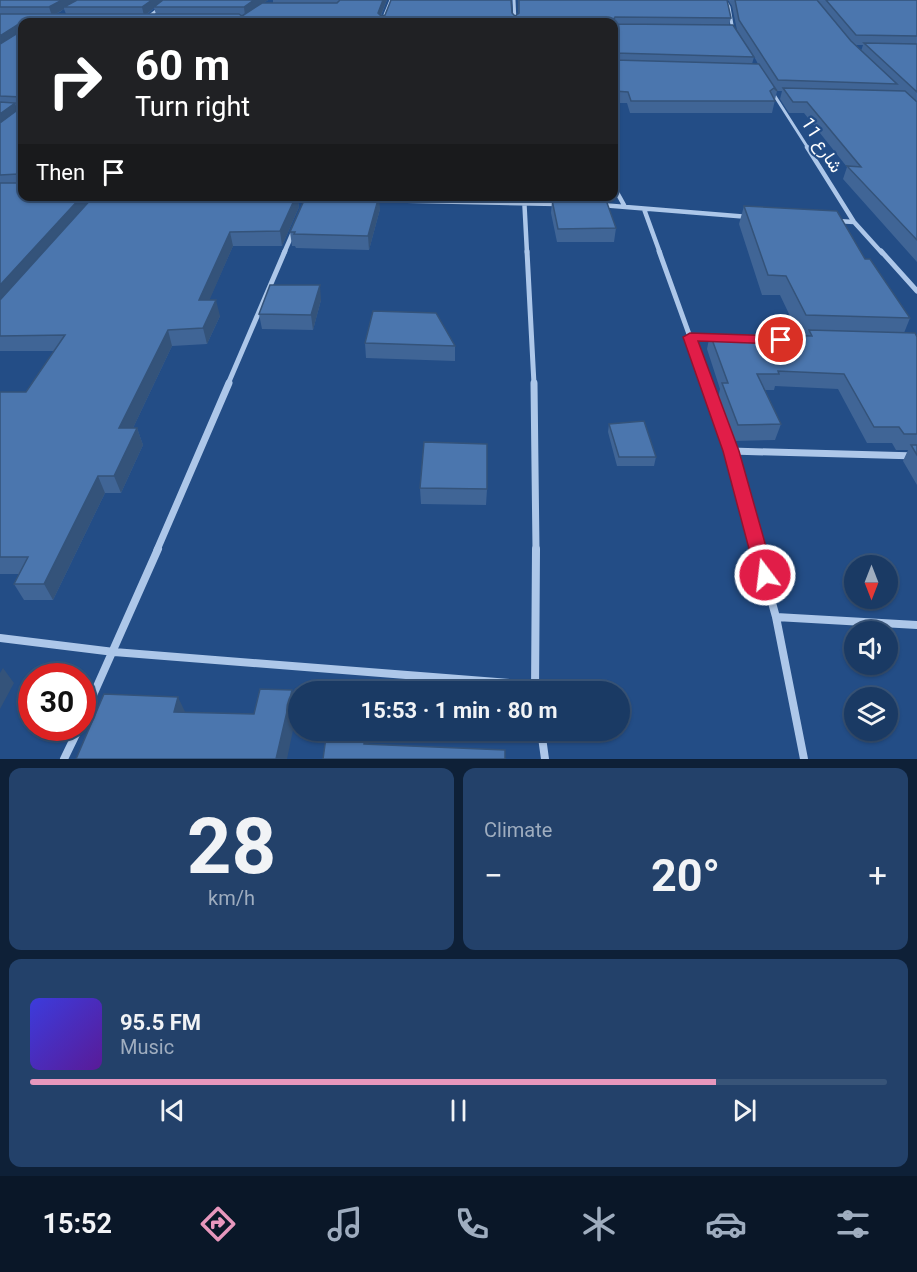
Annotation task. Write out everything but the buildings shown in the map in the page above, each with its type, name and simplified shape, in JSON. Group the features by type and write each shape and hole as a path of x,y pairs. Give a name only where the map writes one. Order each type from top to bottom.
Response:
{"street":[{"path":"148,18 170,0"},
{"path":"384,18 391,0"},
{"path":"514,0 515,18"},
{"path":"725,0 729,7 733,31 739,41"},
{"name":"شارع 11","path":"766,84 854,222 917,291"},
{"path":"775,95 786,96"},
{"path":"618,194 624,205"},
{"path":"524,201 536,418 535,681"},
{"path":"535,201 568,204"},
{"path":"591,204 753,217"},
{"path":"644,210 731,451 776,616 804,759"},
{"path":"96,690 298,221"},
{"path":"832,221 854,222"},
{"path":"690,337 726,338"},
{"path":"731,451 917,456"},
{"path":"776,616 917,625"},
{"path":"0,638 114,652 453,681"},
{"path":"64,759 73,741"},
{"path":"543,741 545,759"}],"route":[{"path":"765,575 731,451 690,337 781,340"}]}
